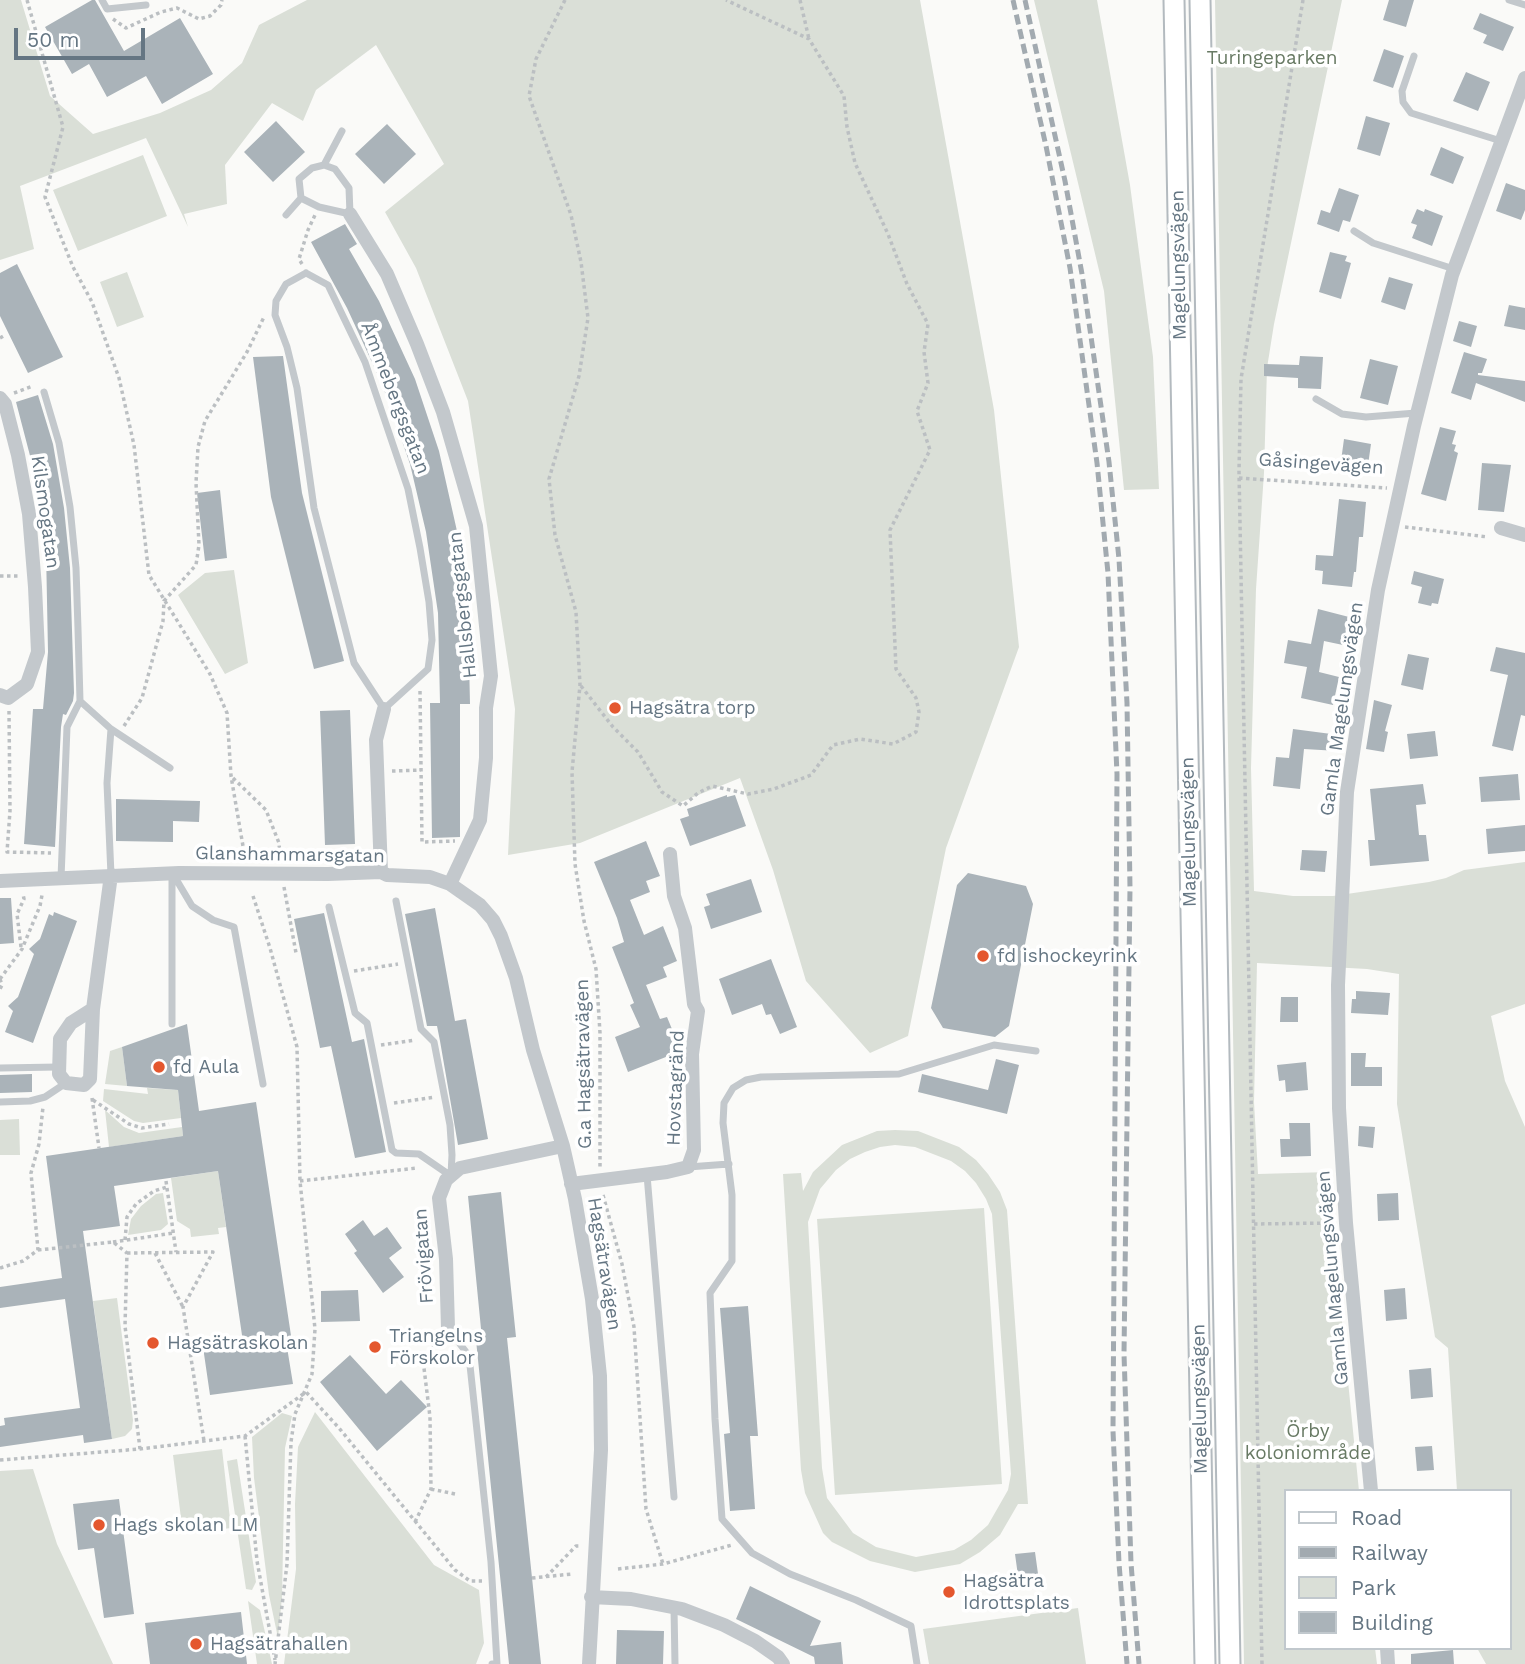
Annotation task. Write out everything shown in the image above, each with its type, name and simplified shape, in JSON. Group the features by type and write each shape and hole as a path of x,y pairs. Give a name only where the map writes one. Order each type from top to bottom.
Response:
{"main road":[{"name":"Magelungsvägen","path":"1174,0 1205,1664"},
{"name":"Magelungsvägen","path":"1200,0 1230,1664"}],"street":[{"name":"Gamla Magelungsvägen","path":"1371,1489 1346,1223 1339,1108 1338,985 1347,792 1378,590 1418,413 1454,269 1525,78"},
{"name":"Hallsbergsgatan","path":"350,214 387,274 417,344 443,412 476,526 491,676 486,708 486,758 480,820 450,884"},
{"name":"Kilsmogatan","path":"1,398 5,404 18,455 29,514 37,652 27,684 4,696"},
{"path":"1501,528 1525,535"},
{"path":"381,872 376,740 384,709"},
{"name":"Hovstagränd","path":"571,1184 688,1167 694,1150 692,1054 698,1011 694,1004 685,928 674,896 670,854"},
{"name":"Glanshammarsgatan","path":"0,881 172,873 381,872 387,875 430,877 450,884 466,894"},
{"path":"93,1009 71,1023 60,1039 58,1067 59,1074 66,1083 84,1085 90,1079 93,1009 111,876"},
{"name":"Hagsätravägen","path":"466,894 493,920 516,978 533,1050 571,1184 592,1299 600,1376 601,1450 589,1664"},
{"path":"451,1176 460,1168 562,1146"},
{"name":"Frövigatan","path":"448,1328 446,1259 439,1198 446,1180 451,1176"},
{"path":"591,1597 631,1599 674,1608 724,1625 755,1641 778,1657 783,1664"}],"lane":[{"path":"102,0 107,9 146,5"},
{"path":"1508,0 1525,5"},
{"path":"1413,56 1402,90 1403,102 1411,113 1501,141"},
{"path":"324,165 342,131"},
{"path":"324,165 335,169 349,188 350,214 318,207 302,198 299,179 312,168 324,165"},
{"path":"286,215 302,198"},
{"path":"1354,231 1373,243 1454,269"},
{"path":"306,273 286,284 276,301 275,311 298,388 314,508 354,663 384,709"},
{"name":"Åmmebergsgatan","path":"306,273 328,285 365,362 408,489 420,548 432,640 428,669 384,709"},
{"path":"44,392 59,443 70,507 76,568 80,701 67,727 61,878"},
{"path":"1316,399 1342,414 1366,416 1418,413"},
{"path":"80,701 111,729 170,768"},
{"path":"111,729 107,783 111,876"},
{"path":"172,873 172,1024"},
{"path":"172,873 192,906 213,920 234,927 263,1084"},
{"path":"396,901 421,1029 434,1042 450,1135 451,1176"},
{"path":"329,907 355,1013 367,1023 392,1150 396,1153 419,1154 451,1176"},
{"path":"917,1664 911,1626 856,1600 790,1574 752,1553 722,1519 710,1293 732,1261 732,1195 723,1103 733,1088 746,1080 761,1077 899,1074 994,1045 1036,1051"},
{"path":"0,1068 58,1067"},
{"path":"0,1102 30,1101 45,1097 66,1083"},
{"path":"688,1167 729,1164"},
{"path":"646,1175 674,1497"},
{"path":"448,1328 469,1356 492,1574 497,1664 492,1664"},
{"path":"674,1608 675,1664"}],"path":[{"path":"27,0 63,127 45,197 73,267 92,302 119,378 134,445 149,575 210,674 227,713 231,776 244,852"},
{"path":"31,8 34,0"},
{"path":"107,9 114,21 126,28 160,12 177,8 199,19 210,16 221,5 222,0"},
{"name":"G.a Hagsätravägen","path":"565,0 536,59 529,96 571,215 581,262 588,318 579,376 549,479 555,535 576,611 580,685 572,772 573,823 575,864 584,921 596,969 600,1033 600,1180 622,1264 634,1327 646,1509 663,1564"},
{"path":"726,0 809,39"},
{"path":"580,685 638,752 662,792 683,806 698,793 712,786 748,794 774,789 811,775 833,745 860,739 892,744 916,732 919,712 916,698 896,669 890,530 929,450 917,411 928,383 924,352 928,324 907,284 888,234 855,163 844,96 809,39 800,0"},
{"path":"1262,1664 1239,478 1241,379 1303,0"},
{"path":"306,273 299,258 318,207"},
{"path":"119,734 142,698 163,621 164,601 196,565 199,545 196,483 198,447 205,421 247,352 261,319 275,311"},
{"path":"1,398 34,386 44,392"},
{"name":"Gåsingevägen","path":"1239,478 1401,489"},
{"path":"1393,525 1476,534"},
{"path":"0,576 14,577"},
{"path":"4,696 10,811 8,852 62,852"},
{"path":"420,713 422,842 457,841 471,844"},
{"path":"378,771 421,770"},
{"path":"231,776 266,810 279,843 296,953"},
{"path":"19,879 24,900 17,914 22,949"},
{"path":"0,989 0,979 22,949 40,906 42,879"},
{"path":"254,897 297,1047 300,1181 315,1329 312,1374 295,1414 291,1443 287,1564 275,1663"},
{"path":"345,972 395,965"},
{"path":"372,1046 429,1037"},
{"path":"90,1079 99,1148"},
{"path":"383,1104 444,1096"},
{"path":"38,1250 31,1173 39,1144 45,1097"},
{"path":"93,1100 129,1124 142,1128 169,1124"},
{"path":"300,1181 426,1168 451,1176"},
{"path":"166,1181 176,1252"},
{"path":"125,1240 127,1217 136,1204 154,1191 167,1187"},
{"path":"1254,1224 1346,1223"},
{"path":"0,1268 23,1261 38,1250 174,1233"},
{"path":"113,1242 127,1253 213,1252 183,1307"},
{"path":"127,1253 125,1326 140,1449"},
{"path":"155,1253 183,1307 204,1441"},
{"path":"415,1522 431,1489 430,1417 423,1360 448,1328"},
{"path":"0,1460 140,1449 246,1436 306,1392"},
{"path":"306,1392 340,1428 455,1570 470,1581 482,1581"},
{"path":"246,1436 257,1561 275,1663"},
{"path":"431,1489 455,1494"},
{"path":"618,1569 663,1564 742,1542"},
{"path":"547,1577 576,1546 583,1547"},
{"path":"532,1578 572,1574"}],"green space":[{"path":"0,0 21,0 50,96 93,134 160,113 211,90 242,63 259,25 307,0 920,0 994,410 1019,647 946,848 908,1036 870,1053 806,981 773,870 740,778 580,843 508,855 515,709 468,401 416,268 385,212 444,164 376,45 316,90 303,121 272,103 225,165 227,204 184,214 188,227 146,138 20,186 34,249 0,260"},
{"path":"1034,0 1097,0 1130,185 1153,357 1159,489 1124,490 1104,291"},
{"path":"1215,0 1342,0 1267,368 1264,473 1256,589 1251,768 1254,891 1293,896 1333,896 1429,882 1464,870 1525,862 1525,1004 1491,1016 1505,1081 1525,1127 1525,1664 1486,1664 1478,1650 1511,1650 1511,1489 1457,1489 1448,1348 1435,1337 1397,1104 1399,974 1367,969 1257,963 1254,1102 1258,1174 1330,1172 1359,1489 1284,1489 1284,1650 1375,1650 1377,1664 1244,1664"},
{"path":"143,155 167,216 78,251 53,190"},
{"path":"127,272 144,317 117,327 100,282"},
{"path":"234,570 248,663 225,674 178,595 205,573"},
{"path":"122,1047 127,1086 105,1084 110,1051"},
{"path":"147,1088 178,1090 181,1118 143,1123 134,1121 103,1101 104,1089 148,1094"},
{"path":"105,1110 124,1127 139,1133 182,1127 183,1136 109,1147"},
{"path":"19,1119 20,1155 0,1155 0,1120"},
{"path":"877,1131 918,1131 959,1147 988,1174 1000,1192 1007,1210 1028,1504 1018,1504 1000,1535 980,1552 960,1564 915,1572 870,1561 832,1542 823,1533 805,1493 801,1470 783,1174 801,1173 803,1191 813,1172 842,1145","holes":["880,1147 915,1147 951,1161 965,1171 976,1183 992,1214 1011,1474 1008,1490 988,1525 971,1540 954,1550 916,1557 876,1547 853,1533 827,1498 822,1468 808,1222 820,1189 836,1170 850,1159"]},
{"path":"218,1171 226,1227 218,1228 219,1234 191,1237 190,1229 177,1221 171,1178"},
{"path":"163,1193 168,1224 161,1230 128,1235 131,1219 141,1206 156,1194"},
{"path":"984,1208 1002,1484 835,1495 817,1219"},
{"path":"117,1298 133,1420 132,1429 125,1436 112,1439 93,1301"},
{"path":"315,1412 434,1565 479,1590 484,1643 476,1664 284,1664 296,1569 298,1447"},
{"path":"282,1413 292,1416 285,1448 282,1597 278,1638 269,1595 254,1478 252,1437"},
{"path":"222,1449 231,1528 183,1534 173,1455"},
{"path":"237,1459 256,1582 252,1590 246,1589 227,1461"},
{"path":"33,1469 57,1544 113,1664 0,1664 0,1471"},
{"path":"248,1601 260,1610 272,1664 257,1664"},
{"path":"1078,1608 1086,1664 929,1664 923,1629"}],"building":[{"path":"95,0 124,51 180,18 213,74 162,104 146,76 107,97 89,64 72,74 45,27"},
{"path":"1389,0 1414,0 1406,27 1383,20"},
{"path":"1480,13 1514,27 1503,51 1483,43 1487,35 1473,29"},
{"path":"1384,49 1404,56 1393,88 1373,81"},
{"path":"1466,72 1490,82 1478,111 1453,101"},
{"path":"1366,116 1390,123 1380,156 1357,149"},
{"path":"276,121 305,152 273,182 244,152"},
{"path":"387,124 416,154 384,184 355,154"},
{"path":"1441,147 1464,157 1453,184 1430,175"},
{"path":"1506,183 1525,190 1525,210 1521,220 1496,211"},
{"path":"1339,188 1359,195 1350,222 1343,220 1339,232 1317,224 1321,210 1330,213"},
{"path":"1417,209 1443,216 1432,246 1412,238 1417,225 1411,223"},
{"path":"345,224 357,244 349,249 379,301 415,379 439,451 459,540 468,615 470,704 460,704 460,837 432,838 430,703 440,703 438,613 426,532 410,464 382,384 347,308 311,242"},
{"path":"1330,252 1347,256 1345,261 1351,263 1341,299 1319,292"},
{"path":"17,264 63,357 28,373 0,316 0,273"},
{"path":"1389,277 1413,284 1405,310 1381,302"},
{"path":"1509,305 1525,308 1525,330 1504,326"},
{"path":"1459,321 1477,326 1471,347 1453,341"},
{"path":"1464,352 1487,359 1482,373 1478,375 1525,381 1525,402 1476,383 1471,400 1451,393"},
{"path":"283,356 302,493 344,661 314,669 271,497 253,357"},
{"path":"1300,356 1323,357 1321,389 1298,388 1298,378 1264,376 1264,364 1299,365"},
{"path":"1370,359 1398,366 1388,405 1360,398"},
{"path":"38,395 53,444 64,508 70,568 74,693 66,715 63,714 61,727 55,847 24,844 33,709 43,709 48,652 46,550 34,471 16,402"},
{"path":"1440,427 1456,431 1452,444 1456,445 1454,451 1458,453 1446,501 1421,494"},
{"path":"1344,439 1371,444 1368,465 1341,461"},
{"path":"1482,463 1511,465 1504,512 1478,510"},
{"path":"220,490 227,558 205,561 197,493"},
{"path":"1339,499 1366,502 1363,537 1359,537 1352,587 1322,584 1323,571 1315,570 1316,555 1333,556"},
{"path":"1414,571 1444,579 1438,604 1432,603 1431,606 1418,603 1422,587 1411,584"},
{"path":"1318,609 1349,617 1343,645 1324,641 1319,672 1339,677 1333,705 1301,698 1307,667 1284,663 1288,640 1311,644"},
{"path":"1496,647 1525,653 1525,716 1521,715 1513,751 1492,746 1508,675 1490,671"},
{"path":"1408,654 1429,658 1423,690 1401,685"},
{"path":"1374,700 1392,705 1385,731 1388,732 1384,752 1366,749"},
{"path":"350,710 355,844 325,845 320,711"},
{"path":"1293,729 1339,735 1338,751 1304,749 1300,789 1273,786 1276,757 1289,758"},
{"path":"1435,731 1438,756 1410,759 1407,734"},
{"path":"1518,774 1520,800 1481,802 1479,777"},
{"path":"1423,784 1426,804 1416,805 1419,835 1426,835 1429,861 1370,866 1368,840 1375,840 1370,789"},
{"path":"727,795 735,795 746,826 690,846 680,819 689,816 687,809"},
{"path":"116,799 200,801 199,822 173,821 173,842 116,841"},
{"path":"1525,825 1525,851 1488,854 1486,829"},
{"path":"646,841 660,876 646,881 650,892 630,900 644,935 663,926 677,961 663,967 667,977 646,985 660,1019 667,1017 681,1051 628,1072 615,1037 640,1027 630,1005 634,1003 612,947 624,942 594,862"},
{"path":"1302,850 1327,851 1325,872 1300,870"},
{"name":"fd ishockeyrink","path":"968,873 1026,886 1033,904 1009,1026 995,1037 943,1028 931,1008 957,885"},
{"path":"751,879 762,912 711,929 704,907 710,905 706,894"},
{"path":"0,898 11,898 14,943 0,944"},
{"path":"435,908 455,1021 466,1019 488,1139 458,1145 437,1026 427,1026 405,914"},
{"path":"54,912 77,921 33,1043 5,1032 13,1011 8,1006 18,997 34,954 29,949 40,939 49,914 53,916"},
{"path":"324,913 352,1042 364,1039 386,1152 355,1158 331,1046 320,1048 294,919"},
{"path":"771,959 797,1027 780,1034 771,1014 766,1015 762,1004 732,1015 719,979"},
{"path":"1356,991 1390,993 1388,1015 1351,1013 1352,999 1356,999"},
{"path":"1281,997 1298,997 1298,1022 1280,1022"},
{"name":"Hagsätraskolan","path":"187,1024 199,1111 256,1102 293,1349 286,1341 293,1384 210,1395 203,1347 243,1342 218,1171 114,1186 120,1226 83,1231 112,1439 84,1443 83,1435 0,1447 0,1426 5,1425 4,1418 80,1408 65,1299 0,1308 0,1287 62,1278 46,1156 183,1136 178,1090 127,1086 122,1047"},
{"path":"1351,1053 1366,1053 1365,1067 1382,1067 1382,1086 1351,1086"},
{"path":"996,1059 1019,1065 1007,1114 918,1092 922,1074 988,1090"},
{"path":"1306,1062 1308,1090 1286,1092 1285,1080 1279,1081 1277,1065"},
{"path":"32,1074 32,1092 0,1093 0,1075"},
{"path":"1289,1123 1310,1123 1311,1156 1281,1157 1280,1139 1290,1139"},
{"path":"1359,1126 1375,1127 1373,1148 1358,1146"},
{"path":"501,1192 516,1337 507,1338 541,1664 509,1664 476,1340 482,1339 468,1196"},
{"path":"1398,1193 1399,1220 1378,1221 1377,1194"},
{"path":"363,1220 374,1236 387,1227 402,1248 389,1258 404,1277 383,1293 354,1253 357,1251 345,1234"},
{"path":"1405,1288 1407,1319 1386,1321 1384,1290"},
{"path":"358,1290 360,1321 321,1322 321,1291"},
{"path":"748,1306 758,1436 750,1436 755,1509 730,1511 724,1434 730,1433 720,1308"},
{"path":"350,1355 386,1394 401,1380 427,1407 377,1451 320,1382"},
{"path":"1431,1368 1433,1397 1411,1399 1409,1370"},
{"path":"1432,1446 1434,1470 1417,1471 1415,1447"},
{"path":"119,1499 134,1614 104,1618 94,1548 78,1550 73,1504"},
{"path":"1035,1552 1039,1581 1019,1583 1015,1554"},
{"path":"750,1586 821,1621 810,1646 841,1642 843,1664 815,1664 814,1657 736,1619"},
{"name":"Hagsätrahallen","path":"241,1612 247,1664 150,1664 145,1623"},
{"path":"617,1630 664,1631 663,1664 616,1664"},
{"path":"1453,1650 1454,1664 1411,1664 1411,1654"}],"railway":[{"path":"1013,0 1070,268 1097,463 1108,573 1117,774 1113,1431 1127,1664"},
{"path":"1025,0 1065,181 1082,274 1109,462 1119,559 1127,703 1130,888 1124,1354 1131,1563 1139,1664"}],"place":[{"name":"Hagsätra torp","path":"615,708"},
{"name":"fd ishockeyrink","path":"983,956"},
{"name":"fd Aula","path":"159,1067"},
{"name":"Hagsätraskolan","path":"153,1343"},
{"name":"Triangelns Förskolor","path":"375,1347"},
{"name":"Hags skolan LM","path":"99,1525"},
{"name":"Hagsätra Idrottsplats","path":"949,1592"},
{"name":"Hagsätrahallen","path":"196,1644"}],"park label":[{"name":"Turingeparken","path":"1272,58"},
{"name":"Örby koloniområde","path":"1308,1442"}]}
